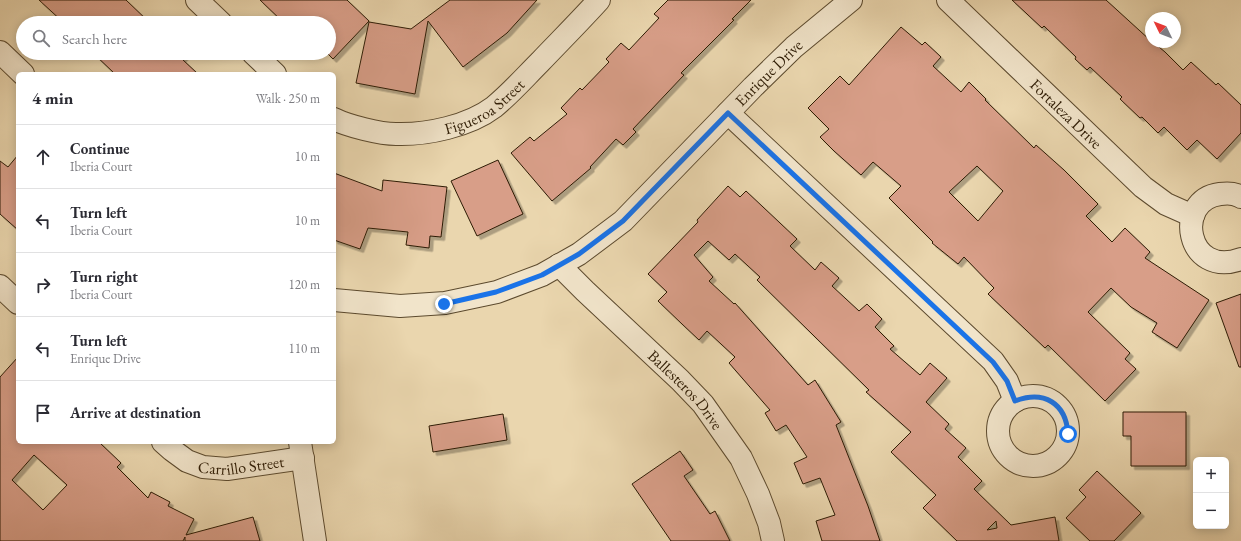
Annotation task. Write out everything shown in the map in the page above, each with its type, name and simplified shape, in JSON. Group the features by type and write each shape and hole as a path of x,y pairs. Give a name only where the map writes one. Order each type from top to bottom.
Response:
{"street":[{"path":"197,0 214,16"},
{"name":"Figueroa Street","path":"336,120 365,129 395,134 424,133 450,127 474,119 494,107 517,86 599,0"},
{"name":"Enrique Drive","path":"336,300 400,306 444,304 496,292 542,275 579,254 623,221 794,47 851,0"},
{"name":"Fortaleza Drive","path":"948,0 1143,187 1166,204 1193,216"},
{"path":"0,52 21,72"},
{"path":"260,60 273,72"},
{"path":"728,113 993,362 1007,381 1015,401"},
{"path":"1241,197 1227,193 1206,199 1198,206 1193,216 1190,228 1192,240 1198,250 1208,258 1219,262 1231,262 1241,259"},
{"name":"Ballesteros Drive","path":"559,265 680,380 703,404 724,431 742,458 769,523 773,541"},
{"path":"0,286 16,302"},
{"name":"Carrillo Street","path":"165,444 187,461 203,467 227,469 302,450"},
{"path":"302,450 315,541"}],"building":[{"path":"39,0 126,0 143,16 56,16"},
{"path":"260,0 347,0 369,21 336,56 336,16 277,16"},
{"path":"450,0 537,0 507,33 463,67 428,21 415,94 356,83 369,22 411,29"},
{"path":"668,0 751,0 732,19 734,20 681,73 684,75 633,129 636,132 623,145 616,139 590,167 591,168 552,201 511,153 530,137 534,141 567,114 561,108 580,88 582,90 609,62 606,59 621,43 629,50 659,18 654,14"},
{"path":"1012,0 1106,0 1145,36 1145,48 1160,48 1183,70 1191,62 1216,85 1218,83 1241,105 1241,133 1217,159 1197,140 1187,150 1164,127 1158,133 1142,117 1140,118 1120,99 1122,97 1090,67 1087,70 1075,59 1076,57 1044,26 1042,28"},
{"path":"901,27 922,45 925,42 941,57 933,66 961,92 969,82 986,99 985,100 1034,148 1036,145 1098,204 1086,216 1112,242 1125,228 1150,252 1145,258 1209,300 1177,348 1152,332 1157,323 1131,307 1111,288 1088,312 1130,353 1125,359 1136,369 1105,401 1048,345 1045,348 988,294 994,288 964,257 958,264 932,243 933,242 889,198 901,186 873,162 861,175 820,137 829,129 808,108 840,76 849,85","holes":["977,166 1003,191 978,221 949,192"]},
{"path":"100,60 183,60 196,72 113,72"},
{"path":"16,157 16,228 0,214 0,161 8,167"},
{"path":"498,160 523,214 477,236 451,181"},
{"path":"336,174 382,191 383,180 447,187 441,237 430,236 429,248 406,245 408,232 368,228 360,249 336,241"},
{"path":"728,186 740,197 746,191 797,239 790,246 815,270 821,262 839,278 832,286 859,311 867,304 882,319 875,327 894,346 890,349 920,375 930,363 947,378 926,402 949,424 945,429 966,448 958,457 982,481 974,489 1011,525 1055,517 1059,541 957,541 923,508 936,495 891,452 911,432 866,392 869,390 757,280 760,277 735,254 729,260 708,241 694,255 713,277 709,281 734,304 735,303 808,385 815,380 841,422 836,425 880,541 822,541 816,521 835,515 820,478 803,484 794,463 807,457 786,425 776,431 765,413 770,410 729,363 735,357 707,331 699,340 658,301 667,292 648,274 698,222 697,220","holes":["996,521 997,528 987,530"]},
{"path":"1241,294 1241,367 1239,367 1216,303"},
{"path":"16,359 16,444 101,444 121,463 117,467 148,498 151,492 170,502 168,506 194,519 186,535 253,517 260,541 185,541 185,537 183,541 0,541 0,377","holes":["34,455 67,485 43,510 12,480"]},
{"path":"1123,412 1186,412 1186,466 1131,466 1131,436 1123,436"},
{"path":"503,414 507,440 433,452 429,426"},
{"path":"680,451 693,470 684,476 710,514 715,511 730,541 671,541 632,484"},
{"path":"1097,471 1141,513 1114,541 1090,541 1066,518 1086,497 1079,490"}],"route":[{"path":"444,304 496,292 542,275 579,254 623,221 728,113 993,362 1007,381 1015,401 1025,397 1036,396 1047,399 1056,405 1063,413 1067,423 1068,434"}]}
